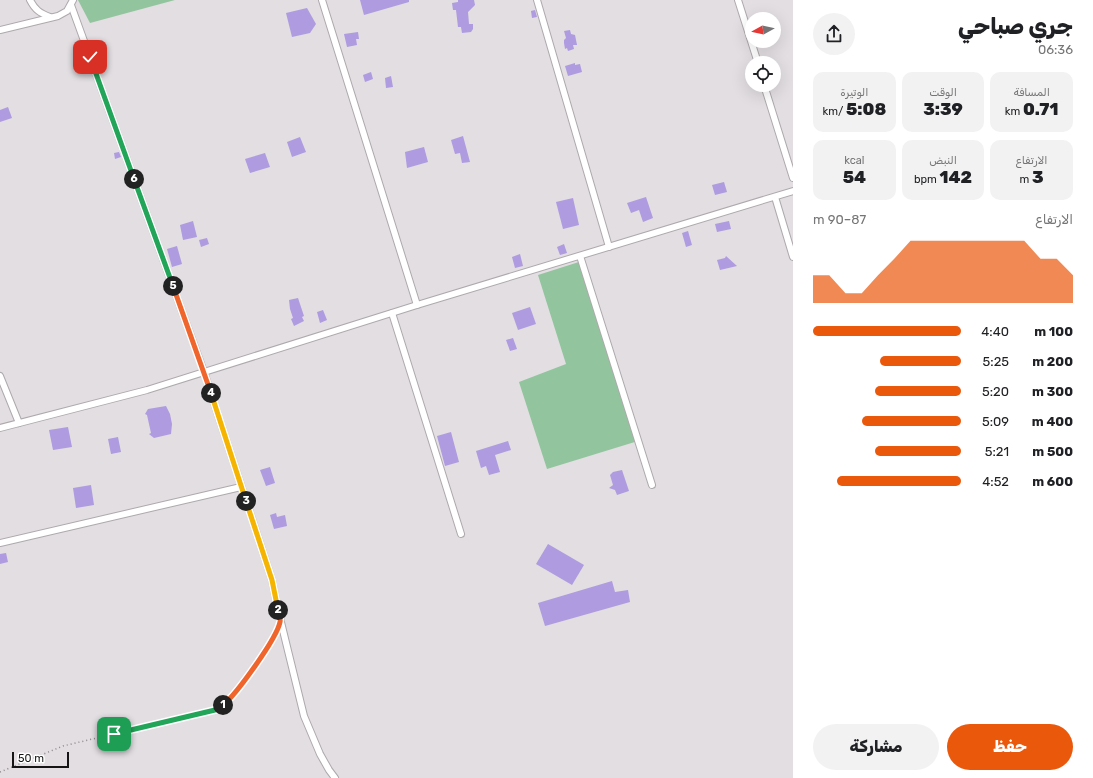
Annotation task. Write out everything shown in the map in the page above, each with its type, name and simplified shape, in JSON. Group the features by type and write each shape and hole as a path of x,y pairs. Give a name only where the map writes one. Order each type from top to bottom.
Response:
{"street":[{"path":"30,0 34,8 40,13 50,17"},
{"path":"322,0 417,305"},
{"path":"537,0 609,247"},
{"path":"738,0 756,56"},
{"path":"0,30 58,16 67,10 72,2"},
{"path":"72,2 204,372 272,580 280,622 307,727 324,761 335,778"},
{"path":"766,92 793,178"},
{"path":"0,428 147,390 417,305 793,192"},
{"path":"775,197 793,257"},
{"path":"580,256 652,485"},
{"path":"392,313 461,534"},
{"path":"0,376 19,423"},
{"path":"0,543 241,487"}],"path":[{"path":"0,772 63,746 215,710 225,704 234,693 273,640 280,622"}],"green space":[{"path":"78,0 175,0 90,23"},
{"path":"582,261 638,441 547,469 519,382 566,364 538,275"}],"building":[{"path":"360,0 409,0 409,2 364,15"},
{"path":"458,0 474,0 475,5 468,12 469,24 473,24 473,29 471,32 462,33 461,27 458,27 456,10 453,10 452,3 458,2"},
{"path":"307,8 316,24 310,33 292,37 286,13"},
{"path":"535,10 537,17 532,18 531,11"},
{"path":"570,30 571,34 575,35 577,45 573,45 574,49 568,51 567,48 565,49 564,40 566,38 564,31"},
{"path":"358,32 359,39 356,39 357,45 347,47 344,34"},
{"path":"575,63 575,65 580,64 582,72 568,76 565,66"},
{"path":"371,72 373,79 365,82 363,75"},
{"path":"391,76 393,87 386,88 385,78"},
{"path":"8,107 12,118 0,122 0,110"},
{"path":"463,136 470,162 462,163 460,153 455,154 451,140"},
{"path":"300,137 306,152 292,157 287,142"},
{"path":"424,147 428,162 407,168 405,152"},
{"path":"119,152 121,157 115,159 114,153"},
{"path":"265,153 270,167 250,173 245,159"},
{"path":"724,182 727,192 715,195 712,185"},
{"path":"646,197 653,218 643,222 639,210 631,213 627,203"},
{"path":"573,198 579,225 563,229 556,202"},
{"path":"193,221 197,237 183,240 180,225"},
{"path":"729,221 731,229 717,232 715,224"},
{"path":"688,231 692,245 686,247 682,233"},
{"path":"207,238 209,244 201,247 199,240"},
{"path":"564,244 567,253 560,255 557,247"},
{"path":"177,246 182,264 172,267 167,249"},
{"path":"520,254 523,266 515,268 512,257"},
{"path":"726,256 737,266 720,270 717,260 725,258"},
{"path":"298,298 304,316 302,317 304,321 294,326 291,319 293,318 289,300"},
{"path":"530,307 536,324 518,330 512,313"},
{"path":"323,310 327,320 320,323 317,312"},
{"path":"513,338 517,349 510,351 506,340"},
{"path":"166,406 170,414 172,424 171,434 154,438 149,434 151,433 147,415 145,414 148,409"},
{"path":"68,427 72,447 53,450 49,430"},
{"path":"451,432 459,462 445,466 437,436"},
{"path":"118,437 121,452 111,454 108,439"},
{"path":"508,441 511,450 495,455 500,472 489,475 486,466 481,468 476,451"},
{"path":"270,467 275,483 266,486 260,470"},
{"path":"622,470 629,491 617,495 615,490 609,488 613,485 610,475 613,472"},
{"path":"91,485 94,505 76,508 73,488"},
{"path":"276,513 277,517 285,515 287,526 274,529 270,515"},
{"path":"548,544 584,565 572,585 536,564"},
{"path":"6,553 8,562 0,564 0,554"},
{"path":"612,581 615,592 628,590 630,602 545,626 538,603"}],"route":[{"path":"90,57 204,372 272,580 280,622 273,640 225,704 215,710 114,734"}]}
